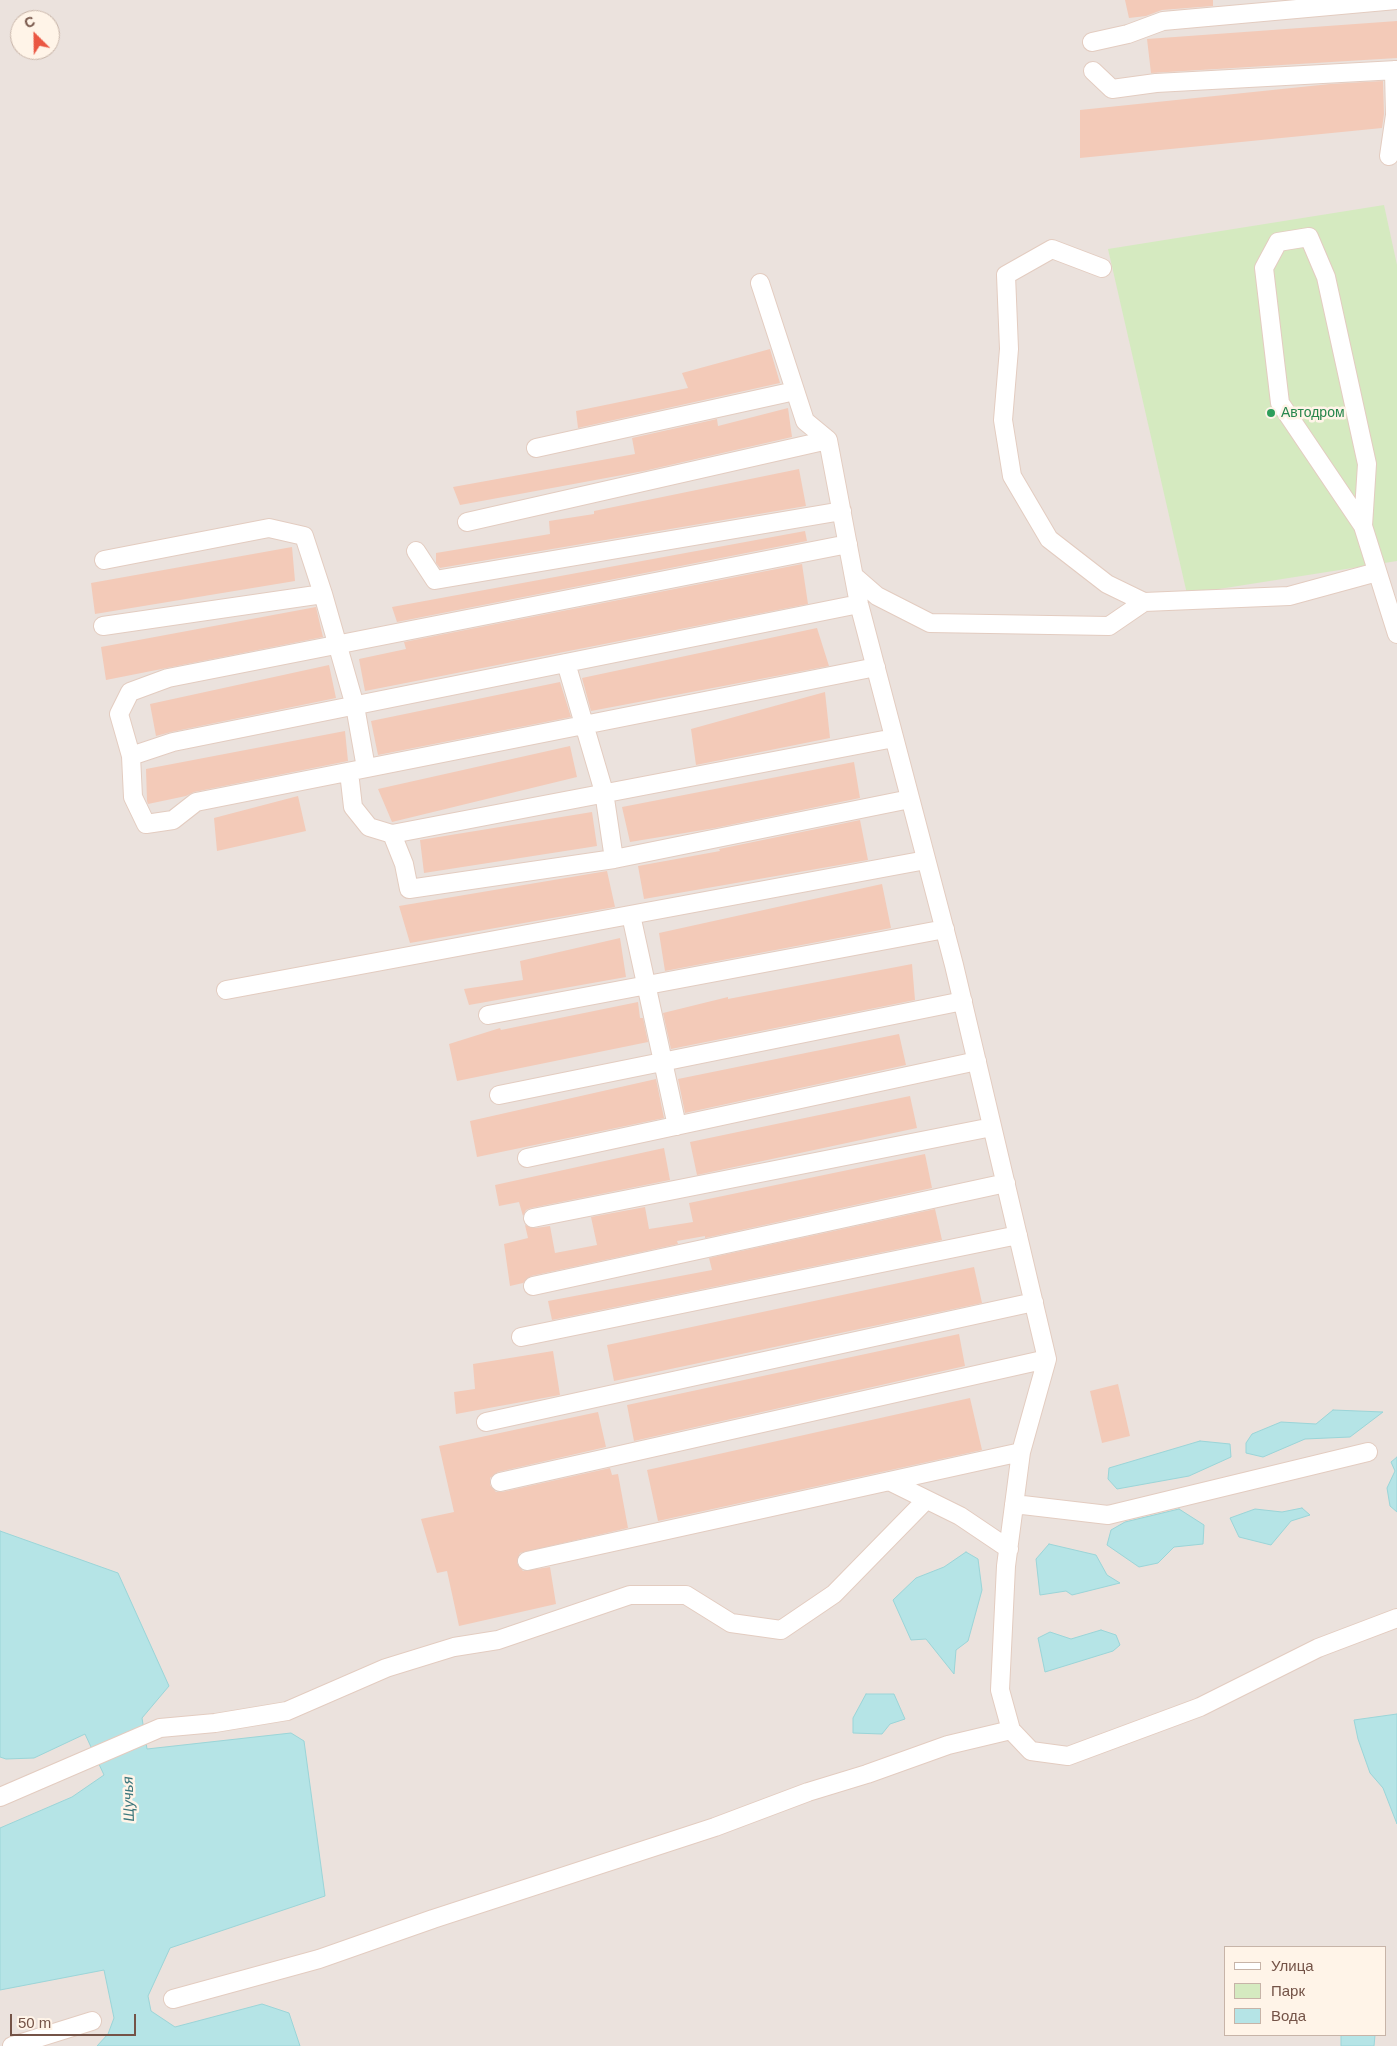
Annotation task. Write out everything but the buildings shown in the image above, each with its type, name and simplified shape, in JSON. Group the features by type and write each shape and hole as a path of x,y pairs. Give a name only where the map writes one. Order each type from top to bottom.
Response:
{"lane":[{"path":"1092,42 1128,34 1163,21 1397,0"},
{"path":"1093,71 1112,89 1156,83 1396,70 1395,115 1389,156"},
{"path":"1363,526 1367,464 1326,277 1309,237 1278,242 1264,268 1280,403 1363,526 1397,634"},
{"path":"1102,268 1052,249 1006,275 1009,349 1003,420 1012,476 1049,539 1107,584 1144,602 1289,596 1377,572"},
{"path":"760,283 805,421 828,440 859,604 963,1001 1047,1360 1021,1452 1009,1549 1000,1690 1011,1730 1031,1751 1068,1756 1200,1707 1318,1648 1397,1618"},
{"path":"536,448 795,390"},
{"path":"467,522 828,440"},
{"path":"416,551 435,580 842,510"},
{"path":"104,560 269,528 304,536 323,594 355,706 366,768"},
{"path":"848,544 168,678 130,692 119,714 131,756 133,797 146,824 173,820 196,802 876,667"},
{"path":"854,576 876,596 930,624 1109,626 1144,602"},
{"path":"103,626 323,594"},
{"path":"131,756 173,742 859,604"},
{"path":"566,663 604,792 614,858"},
{"path":"349,772 353,806 370,827 392,834 894,738"},
{"path":"392,834 404,864 409,890 614,858 910,799"},
{"path":"226,990 926,860"},
{"path":"631,915 677,1126"},
{"path":"488,1015 944,928"},
{"path":"499,1095 963,1001"},
{"path":"528,1158 977,1061"},
{"path":"533,1218 992,1127"},
{"path":"532,1286 1006,1183"},
{"path":"521,1337 1018,1235"},
{"path":"486,1422 1034,1302"},
{"path":"500,1482 1047,1360"},
{"path":"527,1561 1021,1452"},
{"path":"1014,1504 1108,1515 1368,1452"},
{"path":"888,1481 960,1516 1009,1549"},
{"path":"0,1797 160,1728 215,1723 287,1711 386,1668 454,1647 498,1640 630,1595 686,1595 731,1623 780,1630 834,1594 926,1500"},
{"path":"172,1999 319,1959 459,1910 715,1827 808,1792 867,1774 948,1745 1011,1730"},
{"path":"12,2046 92,2021"}],"shaded area":[{"path":"0,0 1397,0 1397,2046 0,2046"}],"green space":[{"name":"Автодром","path":"1384,205 1397,265 1397,561 1187,594 1108,249"}],"water":[{"path":"1333,1410 1383,1412 1350,1437 1305,1439 1263,1457 1246,1453 1246,1443 1252,1434 1281,1422 1316,1424"},
{"path":"1200,1441 1230,1444 1231,1457 1189,1476 1117,1489 1108,1479 1109,1468"},
{"path":"1397,1457 1397,1512 1390,1506 1387,1488 1395,1471 1391,1462"},
{"path":"1302,1508 1310,1515 1291,1521 1271,1545 1239,1537 1230,1518 1255,1509 1282,1512"},
{"path":"1179,1509 1204,1525 1203,1544 1174,1547 1158,1563 1139,1567 1107,1545 1111,1530 1125,1522"},
{"name":"Щучья","path":"0,1531 118,1573 169,1686 142,1718 147,1749 291,1733 304,1741 325,1896 170,1948 148,1996 151,2011 175,2027 262,2004 289,2013 300,2046 97,2046 108,2034 114,2018 104,1970 0,1990 0,1828 72,1797 104,1775 85,1734 34,1758 6,1759 0,1757"},
{"path":"1049,1544 1096,1555 1107,1575 1120,1583 1072,1595 1066,1591 1040,1595 1036,1559"},
{"path":"966,1552 978,1559 982,1590 968,1641 956,1650 954,1674 926,1639 911,1640 893,1600 916,1578 944,1567"},
{"path":"1101,1630 1116,1635 1120,1645 1113,1651 1045,1672 1038,1638 1050,1632 1071,1639"},
{"path":"866,1694 894,1694 905,1719 890,1724 882,1734 853,1733 853,1718"},
{"path":"1397,1714 1397,1824 1383,1788 1370,1773 1358,1739 1354,1720"},
{"path":"1341,2036 1375,2036 1374,2046 1341,2046"}],"place":[{"name":"Автодром","path":"1271,413"}]}
